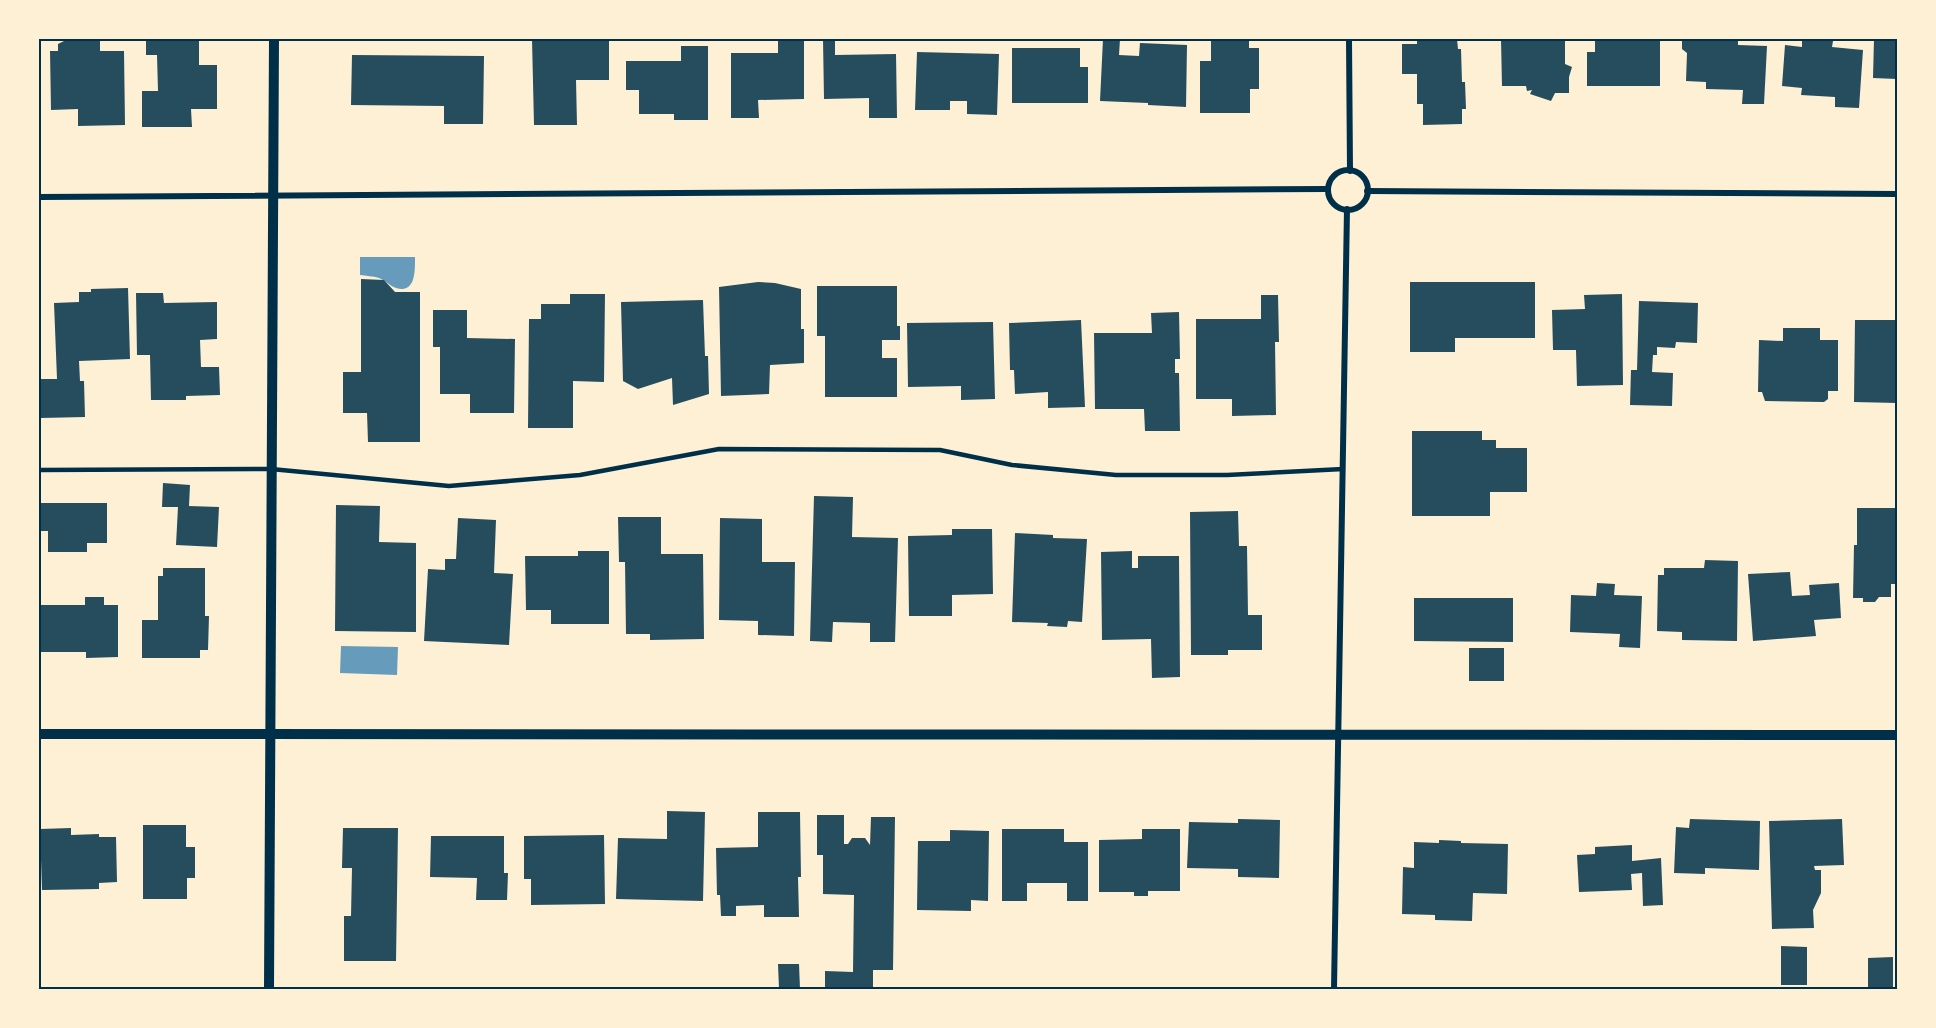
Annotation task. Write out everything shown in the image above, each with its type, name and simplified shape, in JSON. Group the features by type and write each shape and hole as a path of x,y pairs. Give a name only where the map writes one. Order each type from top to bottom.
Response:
{"street":[{"path":"269,989 274,39"},
{"path":"1349,39 1350,171"},
{"path":"1341,171 1350,171 1360,175 1367,191 1361,204 1347,209 1333,203 1328,189 1330,180 1335,175 1341,171"},
{"path":"39,197 1328,189"},
{"path":"1367,191 1897,194"},
{"path":"1334,989 1347,209"},
{"path":"39,734 1897,735"}],"lane":[{"path":"39,470 271,469 449,486 580,475 719,449 940,450 1012,465 1116,475 1227,475 1343,469"}],"water":[{"path":"360,257 415,257 413,280 407,288 403,289 396,288 379,278 360,275"},
{"path":"341,646 398,647 397,675 340,673"}],"building":[{"path":"68,39 100,39 100,51 124,51 125,125 78,126 78,109 51,110 50,51 58,51 58,44"},
{"path":"146,39 199,39 199,65 217,65 217,109 191,109 192,127 142,127 142,91 158,91 157,55 146,55"},
{"path":"532,39 609,39 609,80 576,80 577,125 534,125"},
{"path":"778,39 804,39 804,99 758,100 759,118 731,118 731,53 778,53"},
{"path":"823,39 835,39 835,55 896,54 897,118 869,118 869,98 824,99"},
{"path":"1103,39 1120,39 1119,55 1139,56 1140,43 1187,45 1186,107 1100,101"},
{"path":"1211,39 1249,39 1249,48 1259,48 1259,89 1250,89 1250,113 1200,113 1200,61 1211,61"},
{"path":"1417,39 1457,39 1458,49 1461,49 1462,82 1465,82 1466,109 1462,109 1462,124 1423,125 1423,104 1417,104 1417,74 1402,74 1402,44 1417,44"},
{"path":"1501,39 1565,39 1565,64 1572,67 1569,77 1569,93 1555,93 1551,101 1530,94 1532,90 1527,91 1526,86 1502,86"},
{"path":"1595,39 1669,39 1669,41 1660,41 1660,86 1587,86 1587,52 1595,52"},
{"path":"1682,39 1738,39 1738,45 1767,46 1764,104 1742,104 1743,90 1706,89 1706,82 1686,81 1687,53 1682,49"},
{"path":"1802,39 1833,41 1832,47 1863,50 1859,108 1835,107 1835,97 1801,95 1802,88 1782,86 1785,45 1802,47"},
{"path":"1874,39 1897,39 1897,79 1873,78"},
{"path":"681,46 708,46 708,120 674,120 674,114 639,114 639,90 626,90 626,61 681,61"},
{"path":"1012,48 1080,48 1080,67 1088,67 1088,103 1012,103"},
{"path":"917,52 999,54 997,115 967,114 967,101 950,101 950,110 915,110"},
{"path":"352,55 484,56 483,124 444,124 444,106 351,105"},
{"path":"361,279 384,280 395,292 420,292 420,442 368,442 367,413 343,413 343,372 361,372"},
{"path":"758,282 801,289 804,363 770,365 769,394 721,396 719,287"},
{"path":"1410,282 1535,282 1535,338 1455,338 1455,352 1410,352"},
{"path":"817,286 897,286 897,326 900,326 900,340 882,340 882,358 897,358 897,397 825,397 825,336 817,336"},
{"path":"128,288 130,359 79,361 80,381 84,381 85,417 41,418 40,379 57,379 54,303 79,302 79,292 91,292 91,289"},
{"path":"136,293 163,293 164,303 217,302 217,339 200,340 201,367 219,367 220,395 186,396 186,400 151,400 150,355 137,355"},
{"path":"570,294 605,294 604,382 573,381 573,428 528,428 529,319 541,319 541,304 570,304"},
{"path":"1622,294 1623,385 1577,386 1576,350 1553,350 1552,310 1585,309 1584,295"},
{"path":"1261,295 1278,295 1279,342 1275,342 1276,415 1232,416 1232,399 1196,399 1196,319 1261,319"},
{"path":"703,300 709,394 673,405 672,378 638,389 623,381 621,302"},
{"path":"1639,301 1698,303 1697,343 1676,342 1675,348 1657,347 1657,355 1653,355 1652,372 1673,373 1672,406 1630,405 1631,370 1637,370"},
{"path":"433,310 467,310 467,338 515,339 514,413 470,413 470,394 440,394 440,347 433,347"},
{"path":"1179,312 1180,359 1175,359 1175,373 1179,373 1180,431 1145,431 1144,409 1095,409 1094,333 1152,333 1151,313"},
{"path":"1081,320 1085,407 1048,408 1048,392 1015,394 1014,370 1010,370 1009,323"},
{"path":"1855,320 1897,320 1897,403 1854,402"},
{"path":"993,322 995,399 961,400 961,386 908,387 907,323"},
{"path":"1783,328 1820,328 1820,340 1838,340 1838,391 1828,391 1828,399 1824,402 1765,401 1762,392 1758,392 1759,340 1783,341"},
{"path":"1412,431 1482,431 1482,440 1496,440 1496,448 1527,448 1527,492 1490,492 1490,516 1412,516"},
{"path":"163,483 190,485 189,506 219,507 217,547 176,545 178,507 162,507"},
{"path":"814,496 853,497 852,537 898,538 895,642 870,642 870,623 833,622 832,642 810,641"},
{"path":"39,503 107,503 107,543 87,543 87,552 48,552 48,531 39,531"},
{"path":"336,505 380,506 379,542 416,543 416,632 335,631"},
{"path":"1857,508 1897,508 1897,584 1891,584 1891,597 1879,597 1875,602 1863,602 1863,598 1853,598"},
{"path":"1238,511 1239,546 1247,546 1248,615 1262,615 1262,650 1228,650 1228,655 1191,655 1190,512"},
{"path":"618,517 661,517 661,554 703,554 704,639 650,640 650,634 626,634 625,562 619,562"},
{"path":"458,518 496,520 494,573 513,574 509,645 424,641 428,569 445,570 445,559 456,559"},
{"path":"720,518 762,519 762,562 795,562 794,636 758,635 758,621 719,620"},
{"path":"952,529 992,529 993,594 952,595 952,616 909,616 908,536 952,535"},
{"path":"1015,533 1053,535 1053,538 1087,539 1082,622 1068,621 1067,627 1047,626 1048,623 1012,622"},
{"path":"578,551 609,551 609,624 551,624 551,610 526,610 525,556 578,556"},
{"path":"1132,551 1132,568 1138,568 1138,556 1179,556 1180,677 1152,678 1151,639 1102,640 1101,552"},
{"path":"1705,560 1738,561 1737,641 1682,640 1682,632 1657,631 1658,575 1664,575 1664,568 1704,568"},
{"path":"163,568 205,568 205,616 209,616 208,650 200,650 200,658 142,658 142,620 158,620 158,576 163,576"},
{"path":"1790,572 1792,596 1810,595 1809,585 1839,583 1841,618 1814,620 1816,636 1753,641 1748,574"},
{"path":"1597,583 1615,584 1614,595 1642,596 1640,648 1619,647 1620,634 1570,632 1571,595 1596,596"},
{"path":"85,597 104,597 104,605 118,605 118,657 86,658 86,652 39,652 39,605 85,605"},
{"path":"1414,598 1513,598 1513,642 1414,641"},
{"path":"1469,648 1504,648 1504,681 1469,681"},
{"path":"667,811 705,812 703,901 616,899 618,838 667,839"},
{"path":"758,812 800,812 799,917 764,917 764,905 736,906 736,916 721,916 720,895 717,895 716,848 758,847"},
{"path":"817,815 844,815 844,844 848,844 852,838 865,838 870,845 871,817 895,817 893,970 873,970 873,989 825,989 825,971 853,972 854,895 823,894 823,855 817,855"},
{"path":"1238,819 1280,820 1279,878 1238,877 1238,869 1187,868 1189,822 1238,823"},
{"path":"1690,819 1760,821 1759,870 1705,868 1705,874 1674,873 1676,827 1689,828"},
{"path":"1842,819 1844,865 1814,866 1815,870 1821,870 1821,893 1813,910 1814,928 1772,929 1769,821"},
{"path":"143,825 186,825 186,847 195,847 195,878 187,878 187,899 143,899"},
{"path":"71,828 71,835 99,834 99,837 116,837 117,882 99,883 99,889 42,890 40,829"},
{"path":"343,828 398,828 396,961 344,961 344,916 351,916 352,868 342,868"},
{"path":"1002,829 1064,829 1064,842 1088,842 1088,901 1067,901 1067,883 1027,883 1027,901 1002,901"},
{"path":"1142,829 1180,829 1180,891 1148,891 1148,896 1134,896 1134,892 1099,892 1099,840 1142,839"},
{"path":"950,830 989,831 988,901 971,900 971,911 917,910 918,841 950,841"},
{"path":"604,835 605,904 531,905 531,879 524,879 524,836"},
{"path":"431,836 504,836 504,873 508,873 507,900 476,900 477,878 430,877"},
{"path":"1439,840 1508,844 1507,894 1473,893 1472,921 1435,920 1435,915 1402,914 1403,867 1414,868 1414,842 1439,843"},
{"path":"1632,845 1632,861 1661,858 1663,905 1643,906 1642,873 1631,874 1632,890 1579,892 1577,855 1595,854 1595,847"},
{"path":"1781,946 1807,947 1807,985 1781,985"},
{"path":"1893,957 1893,989 1868,989 1868,958"},
{"path":"778,964 799,964 800,989 779,989"}]}
